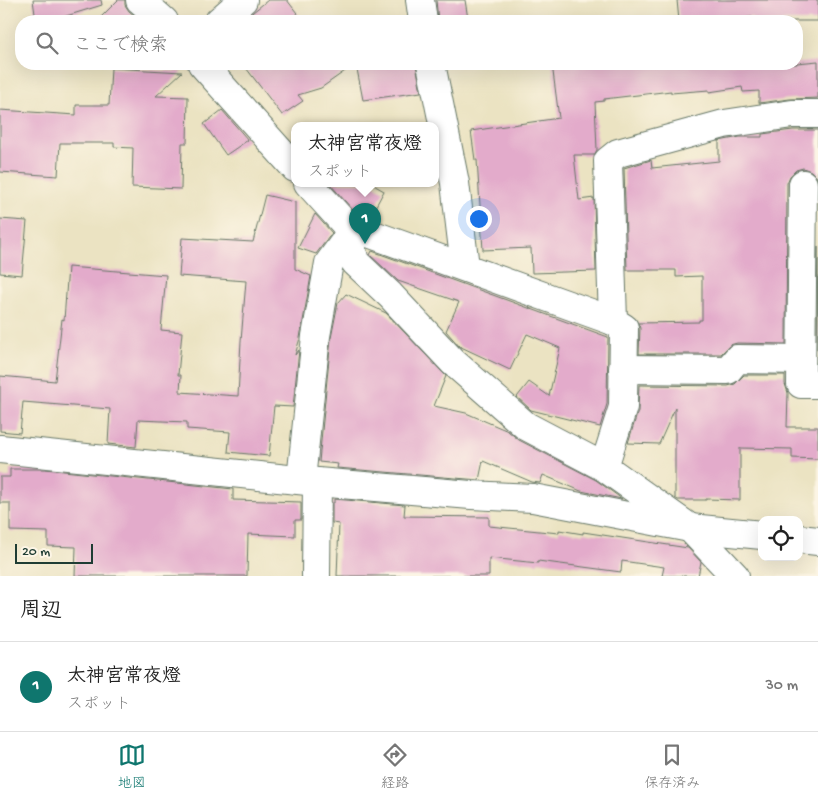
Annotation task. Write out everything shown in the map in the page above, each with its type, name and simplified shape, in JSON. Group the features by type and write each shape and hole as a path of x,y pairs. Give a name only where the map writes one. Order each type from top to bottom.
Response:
{"street":[{"path":"140,0 157,15"},
{"path":"226,15 243,0"},
{"path":"420,0 423,15"},
{"path":"207,70 291,164"},
{"path":"433,70 455,183 465,267"},
{"path":"613,321 608,161 618,154 724,124 792,114 818,114"},
{"path":"803,184 801,384 818,384"},
{"path":"311,187 347,231 355,262 461,368 526,426 604,467 690,528 735,576"},
{"path":"347,231 465,267 613,321 624,328 623,407 604,467"},
{"path":"316,576 309,481 316,336 329,263 347,231"},
{"path":"623,369 728,370 737,359 801,360"},
{"path":"0,449 309,481 471,495 533,498 690,528 758,535"},
{"path":"803,539 818,541"}],"building":[{"path":"33,0 101,0 102,5 70,15 35,15"},
{"path":"118,0 125,0 125,5 134,15 103,15"},
{"path":"268,0 287,0 298,15 249,15"},
{"path":"436,0 465,0 467,15 437,15"},
{"path":"677,0 818,0 818,21 803,21 803,15 678,15"},
{"path":"818,61 818,98 759,103 759,91 743,92 742,87 709,92 709,90 671,93 671,91 604,99 604,101 595,102 597,150 594,155 574,155 579,200 594,198 596,271 532,273 531,248 483,250 477,160 475,160 471,131 559,118 553,70 803,70 803,62"},
{"path":"111,70 182,72 156,96 188,97 187,143 182,143 181,189 132,187 133,148 114,147 114,143 60,143 58,176 0,172 0,110 76,115 76,105 109,105"},
{"path":"248,70 346,70 321,88 298,95 303,101 282,115"},
{"path":"357,70 417,70 421,92 363,100"},
{"path":"222,110 248,140 226,155 204,124"},
{"path":"793,130 818,130 818,181 811,171 803,168 796,170 790,176 787,183 786,344 737,343 730,345 721,354 639,354 640,328 638,323 699,322 699,320 702,320 702,276 676,277 676,270 627,270 624,168 651,160 652,168 719,161 719,141 740,137 762,137 762,134"},
{"path":"333,187 377,187 384,191 370,217 353,210"},
{"path":"265,195 295,202 295,269 311,276 300,338 295,355 299,350 293,407 274,406 269,456 228,452 230,432 187,429 187,422 138,420 136,447 108,444 110,409 23,402 20,433 0,431 0,376 55,381 62,319 64,320 68,267 166,275 161,330 182,332 178,375 181,375 180,392 238,396 246,281 179,276 182,238 253,242"},
{"path":"315,214 332,233 316,254 298,248"},
{"path":"0,219 27,221 22,275 0,273"},
{"path":"818,247 818,349 817,349"},
{"path":"372,251 608,337 607,404 600,427 531,410 517,397 529,382 549,396 560,348 527,334 510,370 459,346 446,331 459,302 398,281 370,255"},
{"path":"346,294 386,313 446,376 434,406 466,413 508,431 519,440 596,480 622,499 581,491 543,475 540,483 532,482 483,461 479,480 337,468 338,464 319,462 331,338 338,303"},
{"path":"744,375 785,375 788,393 787,427 818,427 818,459 792,458 792,449 740,448 740,500 678,500 675,498 675,408 659,444 628,443 638,411 639,385 728,386 735,384"},
{"path":"10,469 45,469 233,489 233,500 301,502 301,520 295,520 295,536 248,534 247,576 75,576 76,547 48,546 48,532 10,531 10,503 0,503 0,477 10,477"},
{"path":"334,499 405,505 404,516 489,517 489,526 559,533 559,530 583,534 583,532 688,548 701,562 698,576 662,576 664,567 622,561 621,572 538,561 538,563 489,558 489,576 337,576 339,524 332,523 332,503 334,503"}],"place":[{"name":"太神宮常夜燈","path":"365,244"}]}
